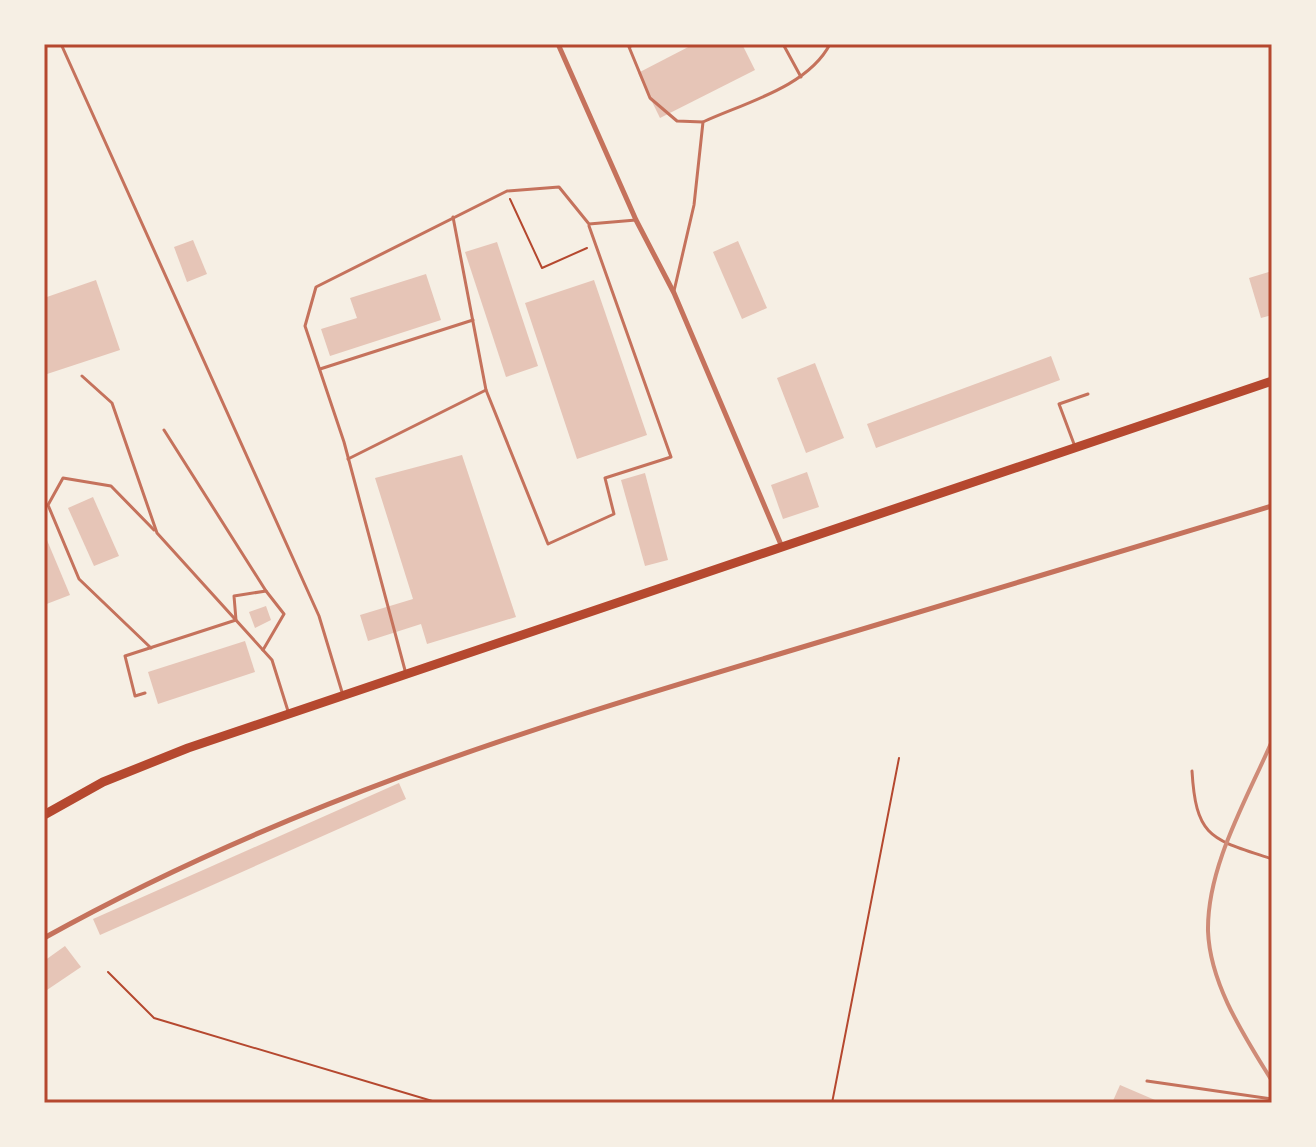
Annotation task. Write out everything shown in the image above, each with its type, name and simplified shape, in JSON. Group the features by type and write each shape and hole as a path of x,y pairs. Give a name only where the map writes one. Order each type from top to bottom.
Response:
{"main road":[{"path":"44,815 103,782 188,748 1272,381"}],"street":[{"path":"558,44 636,220 674,293 782,547"},
{"path":"44,938 285,819 436,762 555,721 1272,506"}],"lane":[{"path":"61,44 319,616 343,696"},
{"path":"635,44 629,47 650,98 677,121 703,122 801,77 823,58 830,44"},
{"path":"783,44 801,77"},
{"path":"674,293 694,205 703,122"},
{"path":"406,674 348,459 305,326 316,287 453,216 507,191 559,187 589,224 671,457 605,478 614,514 548,544 486,390 453,216"},
{"path":"589,224 636,220"},
{"path":"320,369 473,320"},
{"path":"82,376 112,403 157,533"},
{"path":"348,459 486,390"},
{"path":"1075,448 1059,404 1088,394"},
{"path":"164,430 266,591 284,614 263,650"},
{"path":"151,648 79,579 48,505 63,478 111,486 157,533 272,660 290,714"},
{"path":"236,620 234,596 266,591"},
{"path":"145,693 135,696 125,656 236,620"},
{"path":"1192,771 1194,799 1202,824 1211,836 1272,859"},
{"path":"1147,1081 1272,1099"}],"path":[{"path":"507,191 542,268 596,245"},
{"path":"832,1103 899,758"},
{"path":"108,972 154,1018 439,1103"}],"building":[{"path":"694,44 742,44 755,70 660,118 638,73"},
{"path":"193,240 207,274 187,282 174,247"},
{"path":"738,241 767,308 742,319 713,252"},
{"path":"497,242 538,366 506,377 465,252"},
{"path":"1272,271 1272,315 1261,318 1249,278"},
{"path":"426,274 441,320 330,356 321,329 357,318 350,298"},
{"path":"96,280 120,350 44,375 44,298"},
{"path":"594,280 647,435 577,459 525,303"},
{"path":"1051,356 1060,380 876,448 867,424"},
{"path":"815,363 844,438 806,453 777,378"},
{"path":"462,455 516,617 427,644 421,624 368,641 360,615 413,599 375,478"},
{"path":"807,472 819,507 783,519 771,485"},
{"path":"645,473 668,560 645,566 621,480"},
{"path":"93,497 119,556 94,566 68,508"},
{"path":"44,533 70,595 44,605"},
{"path":"266,606 271,620 255,628 249,612"},
{"path":"245,641 255,672 158,704 148,672"},
{"path":"399,783 406,799 100,935 93,919"},
{"path":"65,946 81,967 44,992 44,961"},
{"path":"1120,1085 1162,1103 1112,1103"}],"railway":[{"path":"1272,741 1221,858 1209,907 1208,931 1210,951 1222,991 1272,1081"}]}
